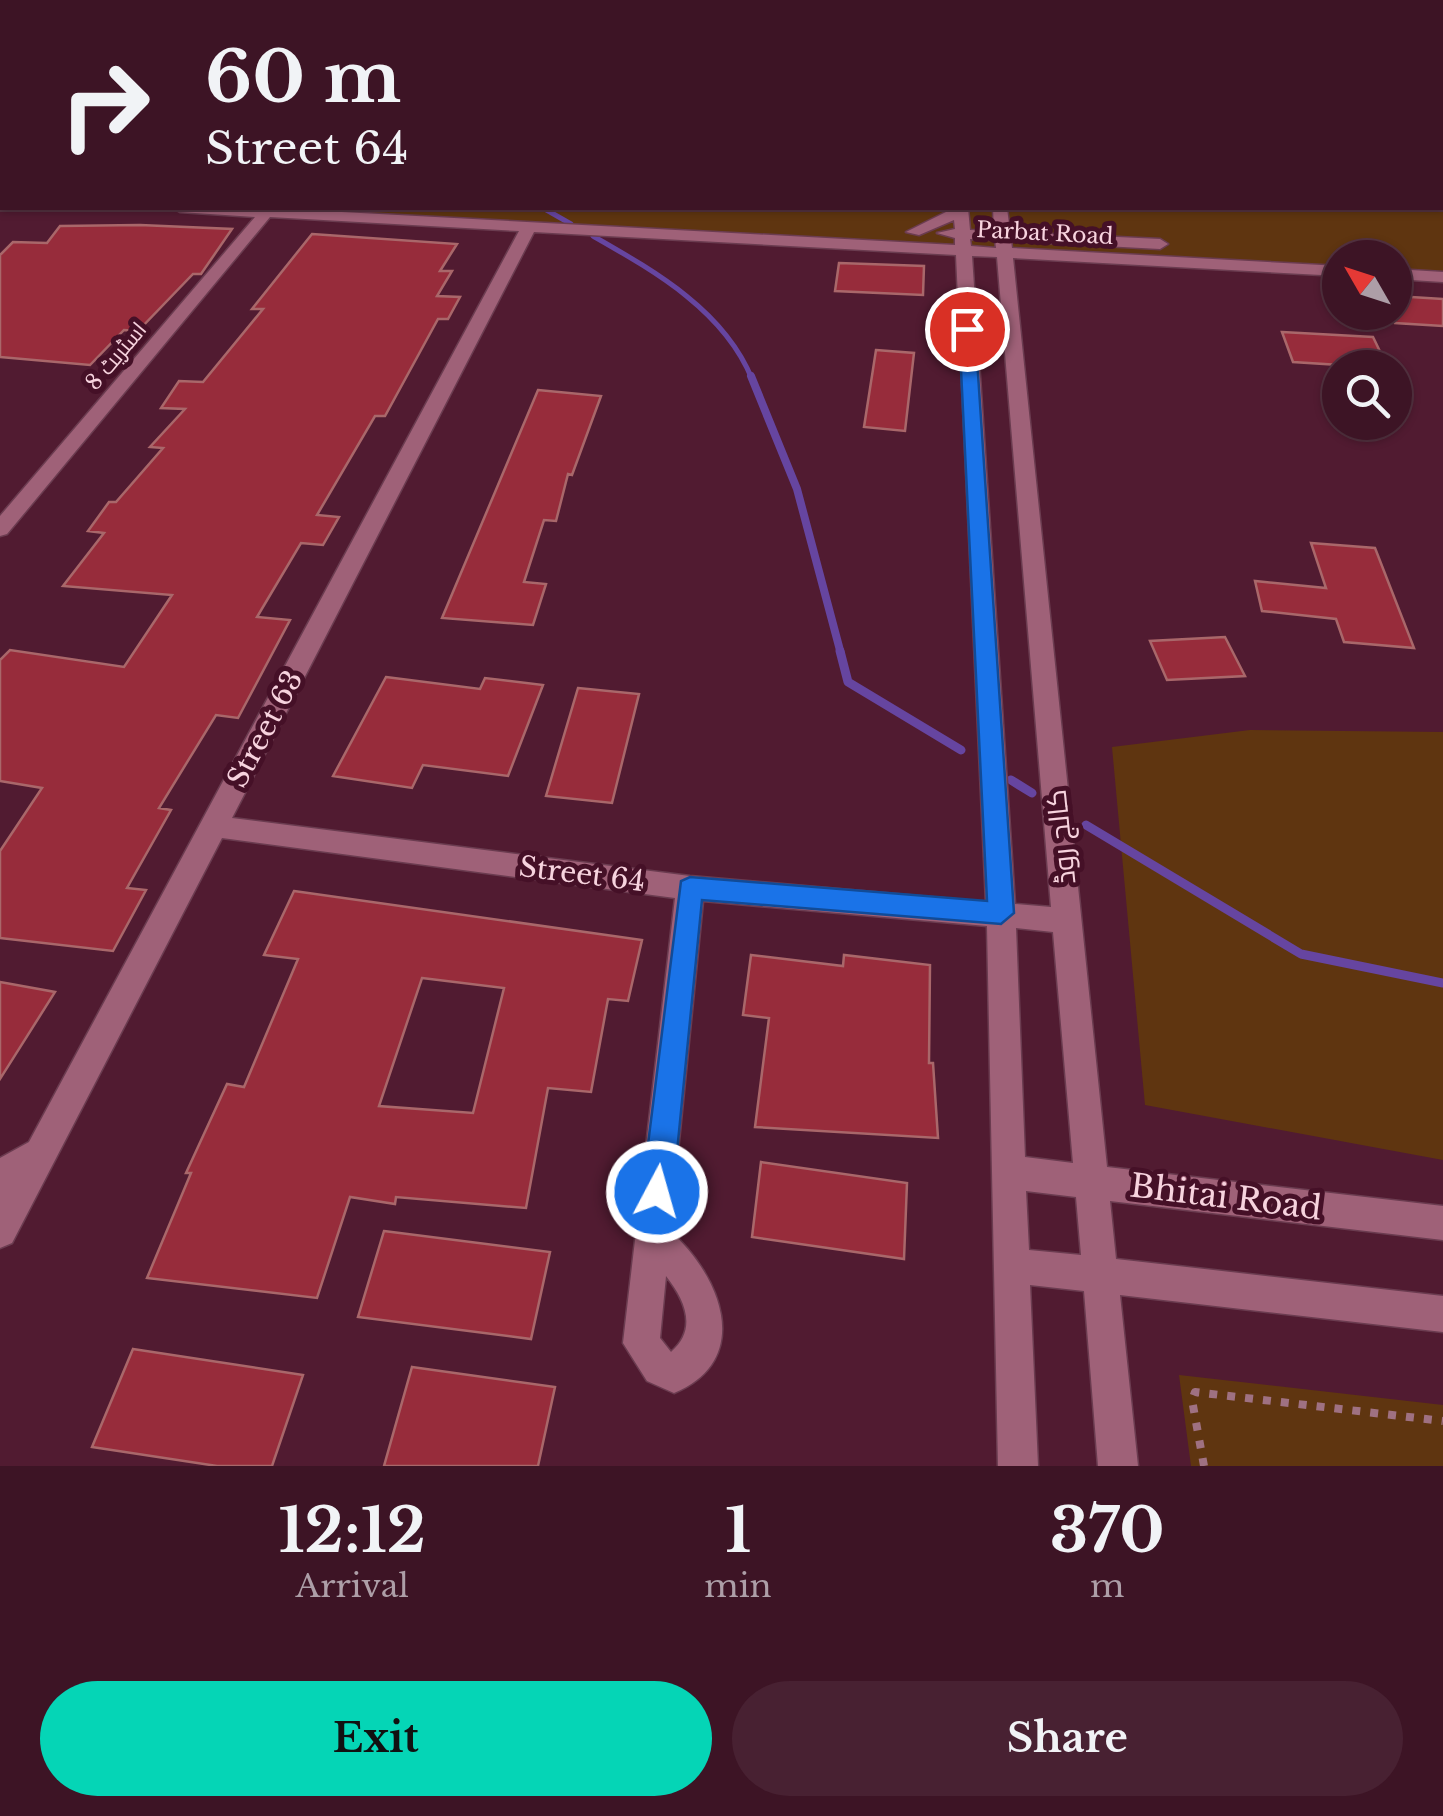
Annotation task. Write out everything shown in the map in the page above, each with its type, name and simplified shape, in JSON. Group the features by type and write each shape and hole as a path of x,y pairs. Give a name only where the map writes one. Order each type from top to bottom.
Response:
{"street":[{"name":"Parbat Road","path":"224,210 661,234 962,242 1001,227 1322,271"},
{"path":"914,232 959,210"},
{"path":"961,210 1001,913 1018,1466"},
{"name":"اسٹریٹ 8","path":"0,529 267,212"},
{"name":"Parbat Road","path":"661,234 762,225 914,232 962,242"},
{"name":"Street 63","path":"0,1231 529,227"},
{"name":"Parbat Road","path":"1001,227 1055,237 1215,248 1308,270"},
{"name":"کالج روڈ","path":"1001,227 1118,1466"},
{"path":"1412,275 1443,277"},
{"name":"Street 64","path":"215,826 690,888 1069,921"},
{"path":"659,1244 698,1285 705,1317 700,1348 674,1374 660,1368 641,1343 690,888"},
{"path":"0,1177 29,1158"},
{"name":"Bhitai Road","path":"1009,1172 1443,1223"},
{"path":"1009,1265 1443,1314"}],"path":[{"path":"1204,1466 1192,1400 1196,1392 1443,1420"}],"shaded area":[{"path":"300,210 1443,210 1443,277 1412,275 1412,240 1322,240 1322,270"},
{"path":"1250,730 1443,732 1443,1160 1145,1105 1112,747"},
{"path":"1179,1375 1443,1405 1443,1466 1191,1466"}],"building":[{"path":"60,226 232,229 201,274 193,274 138,331 124,330 90,365 0,357 0,255 13,242 47,243"},
{"path":"312,234 457,244 440,271 452,271 437,296 460,297 448,319 438,319 385,416 375,416 317,515 339,517 323,545 301,543 257,617 290,620 238,718 216,715 159,808 171,810 127,888 146,890 113,951 0,938 0,851 42,788 0,781 0,660 10,650 124,667 172,595 63,586 104,533 88,531 109,502 116,502 163,448 150,447 185,409 161,408 179,381 203,382 263,309 252,309"},
{"path":"839,263 924,266 923,295 835,291"},
{"path":"1412,297 1443,299 1443,326 1412,324"},
{"path":"1282,332 1373,337 1379,350 1322,350 1322,364 1293,362"},
{"path":"876,350 914,353 905,431 864,427"},
{"path":"538,390 601,396 572,475 568,474 556,521 544,520 524,582 546,584 533,625 442,618"},
{"path":"1311,543 1375,548 1414,648 1344,642 1336,619 1262,611 1255,581 1326,588"},
{"path":"1225,637 1245,676 1167,680 1150,641"},
{"path":"386,677 480,689 485,678 543,685 508,776 423,765 412,788 333,776"},
{"path":"578,688 639,694 612,803 546,796"},
{"path":"294,891 642,940 628,1001 608,999 591,1092 548,1088 526,1208 396,1197 395,1204 350,1197 317,1298 147,1278 191,1173 186,1173 227,1084 244,1087 298,959 264,955","holes":["422,978 504,988 473,1113 379,1106"]},
{"path":"751,955 843,966 844,955 930,965 929,1063 933,1063 938,1138 755,1127 769,1018 743,1015"},
{"path":"0,982 55,992 0,1079"},
{"path":"761,1162 907,1183 904,1259 752,1237"},
{"path":"384,1231 550,1252 531,1339 358,1317"},
{"path":"133,1349 303,1375 272,1466 217,1466 92,1447"},
{"path":"412,1367 555,1387 538,1466 384,1466"}],"waterway":[{"path":"546,210 571,224"},
{"path":"593,236 685,295 724,332 752,379"},
{"path":"751,376 797,489 841,654"},
{"path":"840,651 848,682 961,750"},
{"path":"1011,780 1032,793"},
{"path":"1086,825 1301,954 1443,983"}],"route":[{"path":"657,1192 690,888 1001,913 967,329"}]}
